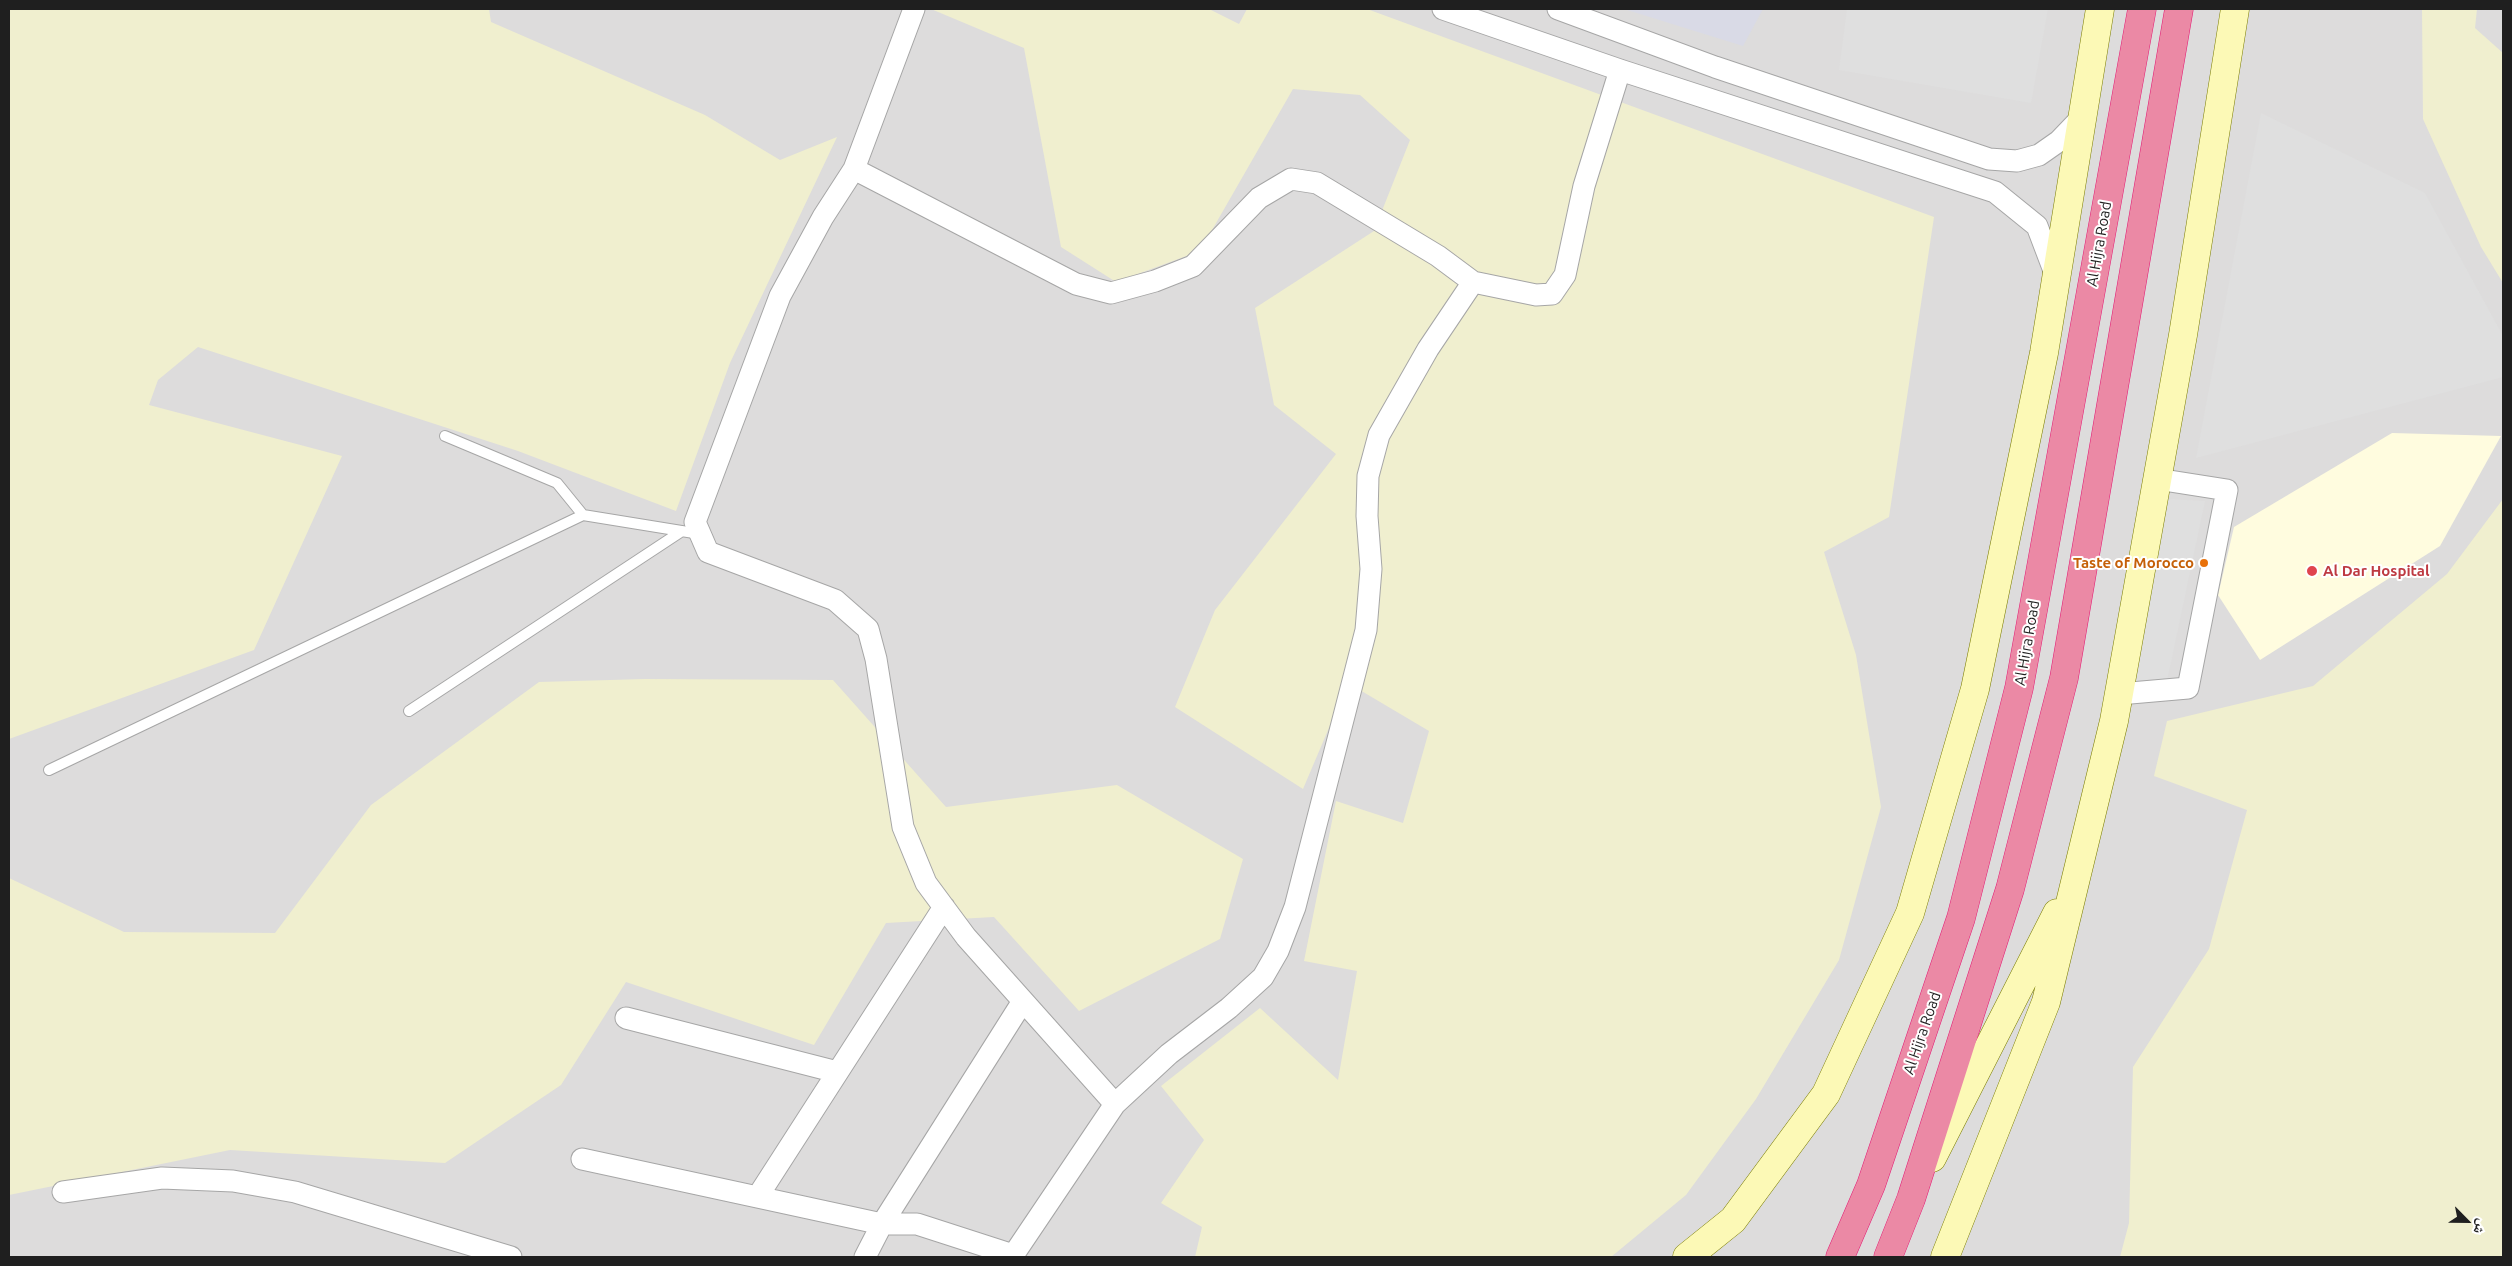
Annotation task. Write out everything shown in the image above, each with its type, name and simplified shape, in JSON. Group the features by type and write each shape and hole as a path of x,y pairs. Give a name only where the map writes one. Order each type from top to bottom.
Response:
{"highway":[{"name":"Al Hijra Road","path":"1840,1257 1871,1185 1961,918 2019,688 2142,9"},
{"path":"1888,1257 1911,1199 2010,889 2064,678 2180,9"}],"main road":[{"path":"1687,1257 1733,1220 1826,1094 1910,913 1975,689 2044,353 2100,9"},
{"path":"1945,1257 2046,1002 2079,871 2119,694 2157,479 2235,9"},
{"path":"1911,1199 2079,871"}],"street":[{"path":"914,9 854,169 823,217 780,296 691,533 708,552 835,600 868,629 876,660 903,826 926,883 966,937 1115,1104"},
{"path":"1443,9 1620,70 1996,192 2037,226 2056,276"},
{"path":"1558,9 1714,67 1989,159 2017,161 2039,155 2059,141 2082,117"},
{"path":"1704,97 1714,67"},
{"path":"854,169 1076,284 1111,293 1155,282 1193,266 1259,198 1291,179 1317,183 1438,256 1473,282 1536,295 1552,294 1565,276 1584,186 1620,70"},
{"path":"582,1159 882,1224 917,1224 1013,1256 1115,1104 1169,1054 1229,1008 1263,977 1278,951 1295,907 1366,630 1371,569 1367,516 1368,476 1380,435 1428,349 1473,282"},
{"path":"2119,694 2188,688 2227,490 2157,479"},
{"path":"758,1196 944,907"},
{"path":"865,1257 882,1224 1023,1001"},
{"path":"626,1018 838,1072"},
{"path":"63,1192 162,1178 233,1181 295,1192 511,1257"}],"lane":[{"path":"445,436 557,483 583,516"},
{"path":"49,770 583,516 691,533"},
{"path":"409,711 691,533"}],"shaded area":[{"path":"9,9 2503,9 2503,1257 9,1257"},
{"path":"1624,9 1763,9 1743,46"},
{"path":"1847,9 2048,9 2031,103 1839,70"},
{"path":"2261,113 2425,193 2503,336 2503,377 2196,458"},
{"name":"Al Dar Hospital","path":"2392,433 2501,436 2440,546 2260,660 2218,595 2234,527"},
{"path":"2169,499 2205,501 2167,681 2134,682"}],"green space":[{"path":"9,9 489,9 491,22 705,115 780,160 837,137 730,363 676,511 518,451 198,347 158,380 149,405 342,456 254,650 9,739"},
{"path":"931,9 1209,9 1239,24 1247,9 1367,9 1934,217 1889,517 1824,552 1856,655 1881,807 1839,960 1756,1099 1686,1195 1611,1257 1195,1257 1202,1227 1161,1203 1204,1140 1161,1086 1260,1008 1338,1080 1357,971 1304,961 1336,801 1403,823 1429,731 1348,683 1303,789 1175,707 1215,610 1336,454 1274,405 1255,308 1374,231 1410,140 1360,95 1293,89 1200,251 1116,282 1061,247 1024,48"},
{"path":"2422,9 2477,9 2475,28 2503,53 2503,283 2481,247 2423,119"},
{"path":"2503,499 2503,1257 2120,1257 2129,1223 2133,1067 2209,949 2247,810 2154,776 2167,721 2313,686 2447,574"},
{"path":"645,679 833,680 946,807 1117,785 1243,859 1220,939 1079,1011 994,917 886,923 814,1045 626,982 561,1085 445,1163 230,1150 9,1195 9,878 124,932 275,933 371,805 539,682"}],"place":[{"name":"Taste of Morocco","path":"2204,563"},
{"name":"Al Dar Hospital","path":"2312,571"}]}
